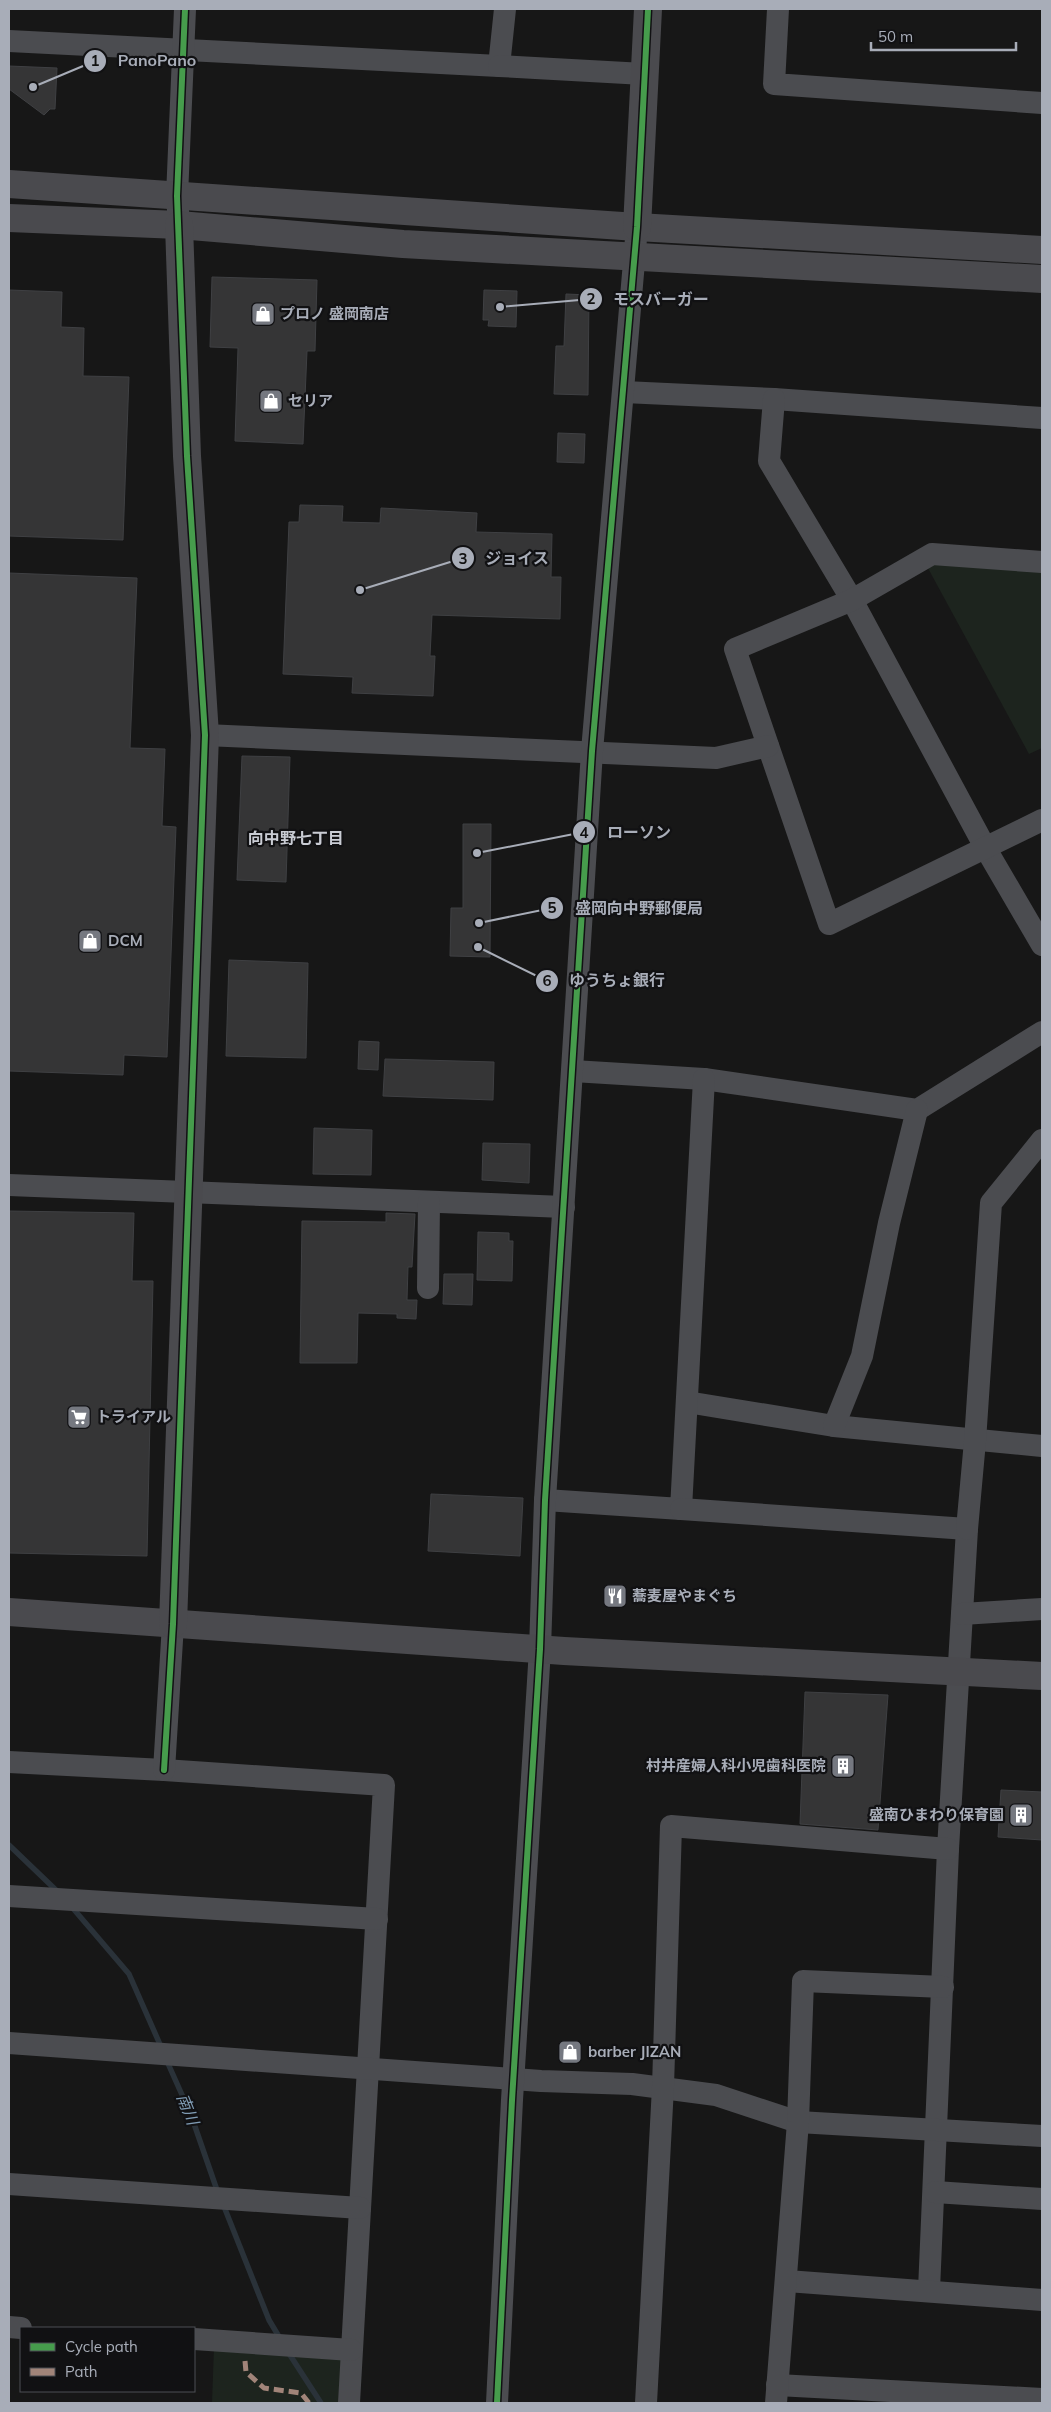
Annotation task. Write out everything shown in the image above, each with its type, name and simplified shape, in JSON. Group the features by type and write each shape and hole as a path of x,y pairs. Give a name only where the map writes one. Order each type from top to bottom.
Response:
{"street":[{"path":"164,1770 173,1624 187,1193 205,735 187,456 177,196 185,9"},
{"path":"499,66 505,9"},
{"path":"497,2403 513,2079 540,1649 545,1500 592,751 624,392 636,226 648,9"},
{"path":"778,9 774,84 1042,103"},
{"path":"9,41 644,74"},
{"path":"9,184 636,226 1042,250"},
{"path":"9,218 179,225 403,244 633,258 1042,279"},
{"path":"624,392 774,399 1042,418"},
{"path":"774,399 769,460 852,600 986,849 1042,945"},
{"path":"1042,562 932,554 852,600 735,649 829,924 1042,820"},
{"path":"205,735 716,758 768,746"},
{"path":"573,1071 704,1079 918,1110 1042,1032"},
{"path":"682,1509 704,1079"},
{"path":"834,1426 862,1356 889,1223 918,1110"},
{"path":"929,2290 938,2130 948,1849 967,1529 975,1441 991,1203 1042,1140"},
{"path":"9,1185 564,1207"},
{"path":"428,1288 429,1202"},
{"path":"687,1402 834,1426 1042,1446"},
{"path":"545,1500 967,1529"},
{"path":"962,1614 1042,1609"},
{"path":"9,1612 540,1649 1042,1676"},
{"path":"9,1762 164,1770 384,1785 349,2403"},
{"path":"646,2403 663,2088 671,1826 948,1849"},
{"path":"9,1896 377,1919"},
{"path":"943,1987 803,1981 798,2122 787,2281 776,2394 1042,2399"},
{"path":"9,2043 513,2079 632,2084 716,2095 798,2122 1042,2136"},
{"path":"9,2184 360,2208"},
{"path":"935,2192 1042,2199"},
{"path":"787,2281 929,2290 1042,2300"},
{"path":"195,2339 351,2350"}],"shaded area":[{"path":"923,559 1042,562 1042,748 1029,754"},
{"path":"214,2347 340,2354 349,2403 212,2403"}],"building":[{"path":"9,66 57,68 55,109 50,109 44,115 9,89"},
{"path":"212,277 317,280 315,351 307,351 303,444 235,441 238,348 210,347"},
{"path":"9,290 62,292 61,327 84,328 83,376 129,377 123,540 9,536"},
{"path":"484,290 517,291 516,327 488,326 489,320 483,320"},
{"path":"566,294 589,295 588,395 554,394 556,346 564,346"},
{"path":"558,433 585,434 584,463 557,462"},
{"path":"300,505 343,506 342,522 380,523 381,508 477,513 476,532 552,534 551,577 561,577 560,619 432,615 430,656 435,656 433,696 352,693 353,677 283,674 289,522 299,522"},
{"name":"DCM","path":"9,573 137,578 130,748 165,749 162,826 176,827 167,1057 124,1055 123,1075 9,1071"},
{"path":"242,756 290,757 286,882 237,880"},
{"path":"463,824 491,824 490,957 450,956 451,908 463,908"},
{"path":"229,960 308,963 306,1058 226,1056"},
{"path":"359,1041 379,1042 378,1070 358,1069"},
{"path":"385,1059 494,1062 493,1100 383,1096"},
{"path":"314,1128 372,1130 371,1175 313,1174"},
{"path":"483,1143 530,1144 529,1183 482,1180"},
{"name":"トライアル","path":"9,1211 134,1213 132,1281 153,1281 147,1556 9,1553"},
{"path":"386,1213 415,1214 412,1267 408,1267 407,1300 417,1300 416,1319 397,1318 397,1314 358,1313 357,1363 300,1363 302,1221 386,1222"},
{"path":"478,1232 509,1233 509,1241 513,1241 512,1281 477,1280"},
{"path":"444,1274 473,1274 472,1305 443,1304"},
{"path":"431,1494 523,1498 520,1556 428,1551"},
{"name":"村井産婦人科小児歯科医院","path":"805,1692 888,1695 878,1830 800,1824"},
{"name":"盛南ひまわり保育園","path":"1001,1790 1042,1792 1042,1840 998,1837"}],"waterway":[{"name":"南川","path":"9,1845 58,1892"},
{"name":"南川","path":"71,1906 129,1974 162,2049"},
{"name":"南川","path":"166,2059 191,2115 218,2193"},
{"name":"南川","path":"223,2204 269,2320 281,2340"},
{"name":"南川","path":"288,2352 321,2403"}],"marked path":[{"path":"245,2361 246,2372 264,2388 301,2393 309,2403"}],"cycle path":[{"path":"164,1770 173,1624 205,735 187,456 177,196 185,9"},
{"path":"497,2403 512,2100 540,1649 545,1500 592,751 637,227 648,9"}],"place":[{"name":"PanoPano","path":"33,87"},
{"name":"モスバーガー","path":"500,307"},
{"name":"プロノ 盛岡南店","path":"263,314"},
{"name":"セリア","path":"271,401"},
{"name":"ジョイス","path":"360,590"},
{"name":"ローソン","path":"477,853"},
{"name":"盛岡向中野郵便局","path":"479,923"},
{"name":"DCM","path":"90,941"},
{"name":"ゆうちょ銀行","path":"478,947"},
{"name":"トライアル","path":"79,1417"},
{"name":"蕎麦屋やまぐち","path":"615,1596"},
{"name":"村井産婦人科小児歯科医院","path":"843,1766"},
{"name":"盛南ひまわり保育園","path":"1021,1815"},
{"name":"barber JIZAN","path":"570,2052"}],"district":[{"name":"向中野七丁目","path":"296,838"}]}
